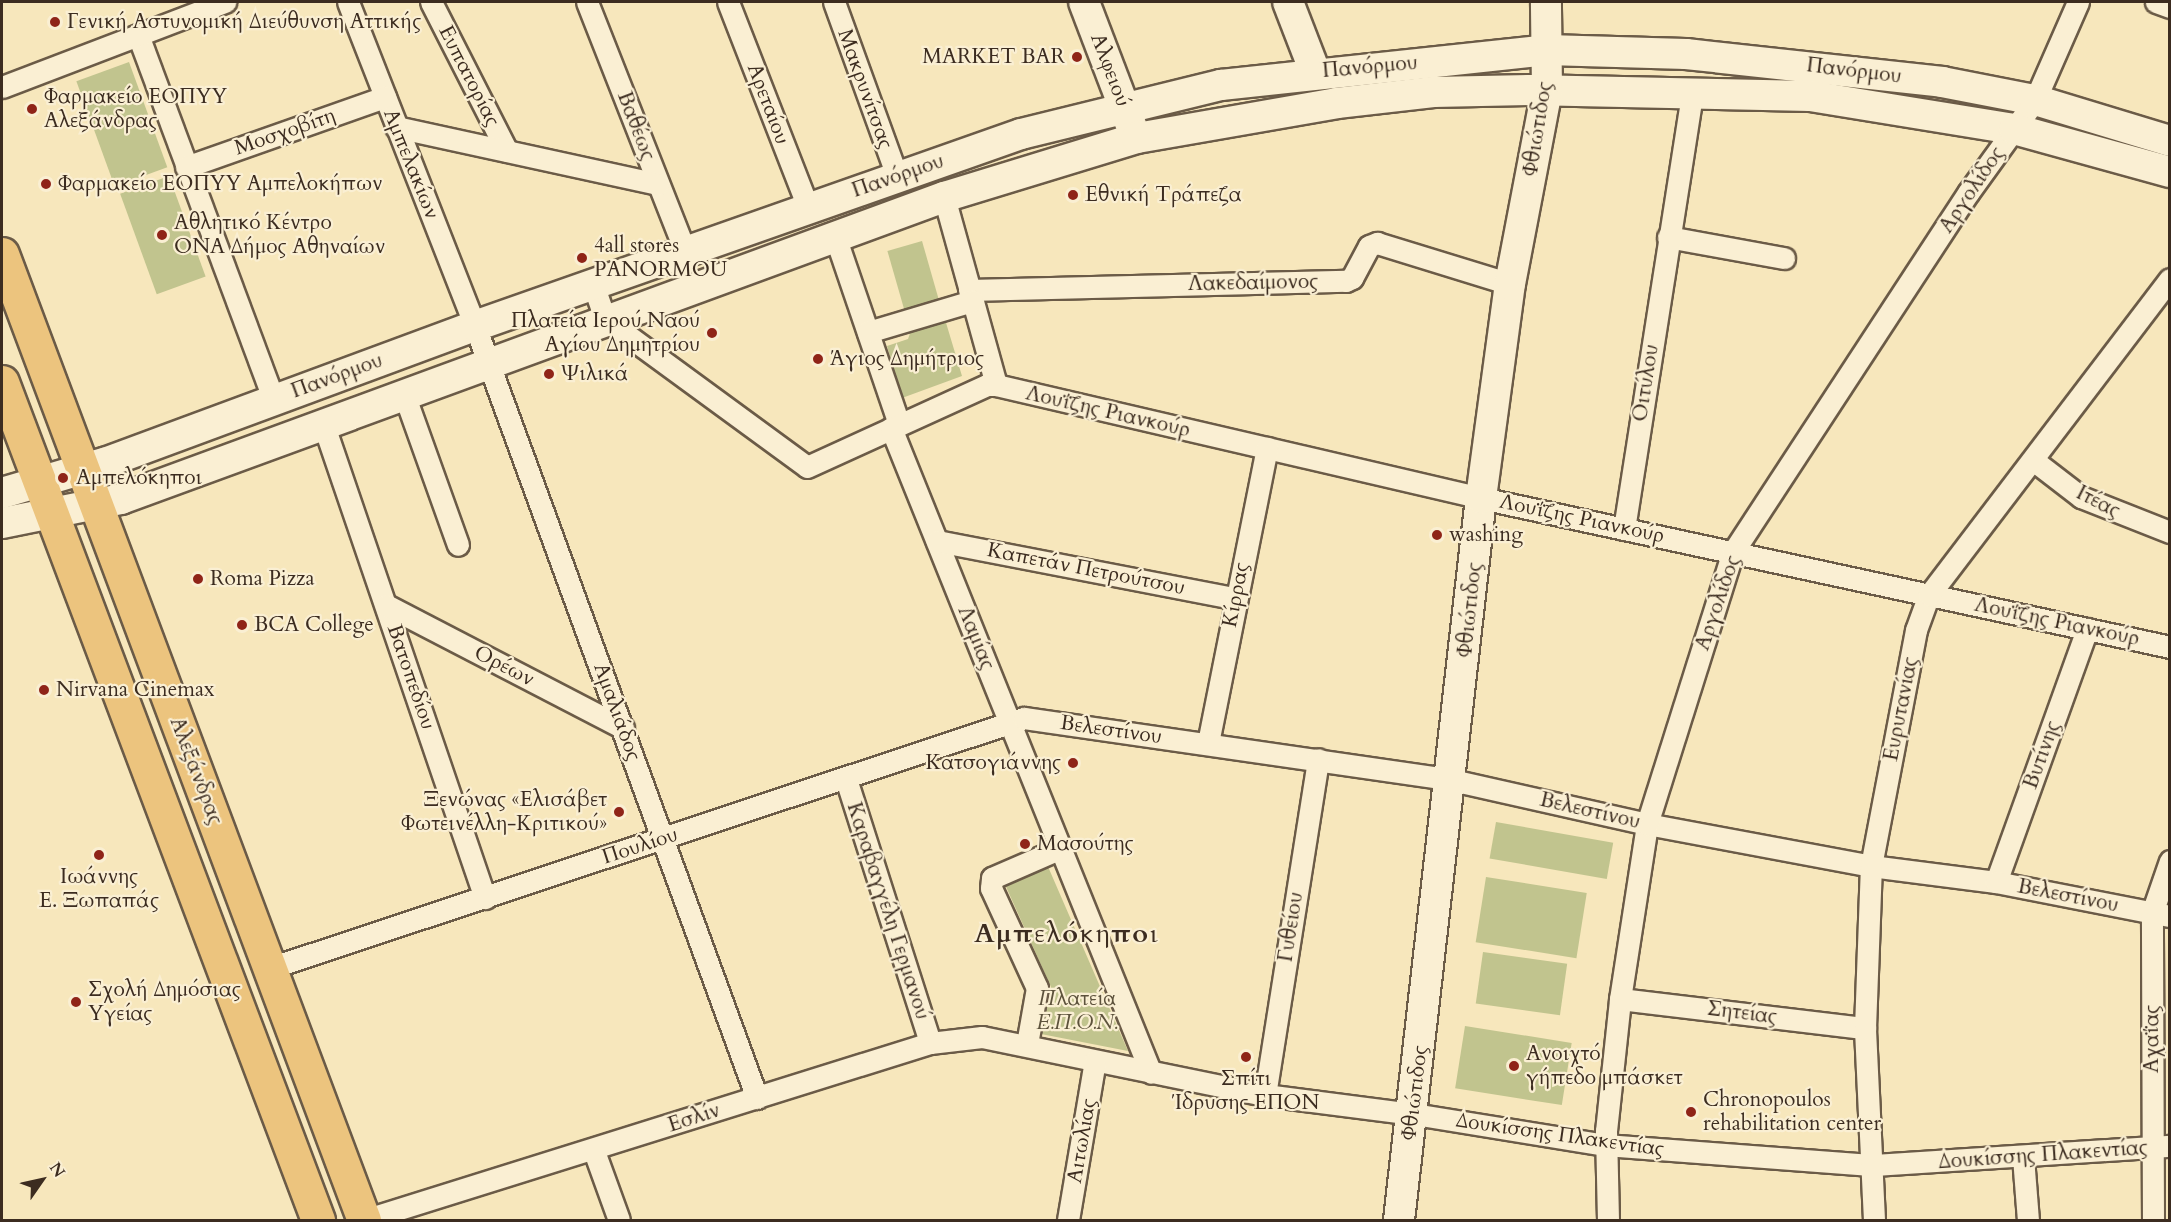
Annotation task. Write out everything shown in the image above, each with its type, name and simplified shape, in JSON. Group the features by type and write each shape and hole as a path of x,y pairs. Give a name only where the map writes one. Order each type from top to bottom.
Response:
{"main road":[{"name":"Αλεξάνδρας","path":"2,254 364,1220"},
{"path":"2,382 318,1221"}],"street":[{"path":"2,87 138,35 204,5 225,2"},
{"name":"Αμπελακίων","path":"348,2 475,326"},
{"name":"Ευπατορίας","path":"431,2 507,151"},
{"name":"Βαθέως","path":"587,2 685,251"},
{"name":"Αρεταίου","path":"729,2 808,207"},
{"name":"Μακρυνίτσας","path":"834,2 897,176"},
{"name":"Αλφειού","path":"1084,2 1137,138"},
{"path":"1288,2 1315,72"},
{"name":"Φθιώτιδος","path":"1399,1221 1414,1114 1452,780 1481,498 1510,284 1547,90 1546,2"},
{"name":"Αργολίδος","path":"1608,1221 1605,1145 1620,999 1647,824 1733,552 2014,129 2036,100 2078,2"},
{"path":"2156,2 2169,7"},
{"path":"138,35 274,400"},
{"name":"Πανόρμου","path":"2,494 82,469 808,207 1021,134 1221,85 1315,72 1547,50 1686,54 1829,67 1942,82 2036,100 2169,141"},
{"name":"Πανόρμου","path":"2,523 96,505 944,197 1137,138 1360,100 1433,92 1547,90 1810,96 2014,129 2169,172"},
{"name":"Οιτύλου","path":"1624,528 1692,93"},
{"name":"Μοσχοβίτη","path":"186,167 385,97"},
{"name":"Ευπατορίας","path":"396,126 658,184"},
{"path":"593,284 605,319 807,467 987,385 996,386 944,197"},
{"name":"Λαμίας","path":"835,236 868,332 895,426 937,541 1151,1073"},
{"path":"1668,237 1784,258"},
{"name":"Λακεδαίμονος","path":"970,296 1346,280 1353,278 1369,246 1377,243 1510,284"},
{"name":"Ευρυτανίας","path":"1874,1221 1874,1166 1865,1028 1870,866 1916,630 1929,595 2166,289"},
{"path":"868,332 970,296"},
{"name":"Αμαλιάδος","path":"475,326 757,1098"},
{"name":"Λουΐζης Ριανκούρ","path":"996,386 1481,498 2169,647"},
{"path":"404,394 458,544"},
{"name":"Βατοπεδίου","path":"323,423 485,898"},
{"name":"Κίρρας","path":"1208,743 1234,598 1267,448"},
{"name":"Ιτέας","path":"2033,460 2081,496 2169,532"},
{"name":"Καπετάν Πετρούτσου","path":"937,541 1234,598"},
{"name":"Ορέων","path":"386,605 622,728"},
{"name":"Βυτίνης","path":"1996,882 2087,629"},
{"name":"Βελεστίνου","path":"1010,722 1024,718 1452,780 1647,824 1870,866 1996,882 2161,914"},
{"name":"Πουλίου","path":"270,969 846,779 1010,722"},
{"name":"Γυθείου","path":"1265,1095 1317,759"},
{"name":"Καραβαγγέλη Γερμανού","path":"846,779 930,1043"},
{"path":"1028,1044 1037,988 991,888 992,878 1061,848"},
{"name":"Αχαΐας","path":"2153,1221 2161,1147 2161,914 2169,861"},
{"name":"Σητείας","path":"1620,999 1865,1028"},
{"name":"Εσλίν","path":"364,1220 594,1151 930,1043 982,1037 1028,1044"},
{"name":"Δουκίσσης Πλακεντίας","path":"1028,1044 1095,1061 1265,1095 1414,1114 1605,1145 1874,1166 2161,1147"},
{"name":"Αιτωλίας","path":"1068,1221 1095,1061"},
{"path":"594,1151 619,1221"},
{"path":"2023,1157 2028,1221"}],"green space":[{"path":"129,62 167,167 115,186 76,81"},
{"name":"Αθλητικό Κέντρο ΟΝΑ Δήμος Αθηναίων","path":"169,176 206,277 157,294 120,194"},
{"path":"922,241 939,300 904,310 887,251"},
{"path":"944,316 962,376 902,398 887,346 908,339 913,325"},
{"path":"1496,822 1613,843 1607,879 1490,858"},
{"name":"Πλατεία Ε.Π.Ο.Ν.","path":"1046,862 1128,1051 1041,1034 1051,987 1003,880"},
{"path":"1486,877 1587,893 1576,958 1476,942"},
{"path":"1483,952 1567,964 1560,1015 1476,1003"},
{"name":"Ανοιχτό γήπεδο μπάσκετ","path":"1465,1026 1572,1043 1562,1105 1455,1088"}],"place":[{"name":"Γενική Αστυνομική Διεύθυνση Αττικής","path":"55,22"},
{"name":"MARKET BAR","path":"1077,57"},
{"name":"Φαρμακείο ΕΟΠΥΥ Αλεξάνδρας","path":"32,109"},
{"name":"Φαρμακείο ΕΟΠΥΥ Αμπελοκήπων","path":"46,184"},
{"name":"Εθνική Τράπεζα","path":"1073,195"},
{"name":"Αθλητικό Κέντρο ΟΝΑ Δήμος Αθηναίων","path":"162,235"},
{"name":"4all stores PANORMOU","path":"582,258"},
{"name":"Πλατεία Ιερού Ναού Αγίου Δημητρίου","path":"712,333"},
{"name":"Άγιος Δημήτριος","path":"818,359"},
{"name":"Ψιλικά","path":"549,374"},
{"name":"Αμπελόκηποι","path":"63,478"},
{"name":"washing","path":"1437,535"},
{"name":"Roma Pizza","path":"198,579"},
{"name":"BCA College","path":"242,625"},
{"name":"Nirvana Cinemax","path":"44,690"},
{"name":"Κατσογιάννης","path":"1073,763"},
{"name":"Ξενώνας «Ελισάβετ Φωτεινέλλη-Κριτικού»","path":"619,812"},
{"name":"Μασούτης","path":"1025,844"},
{"name":"Ιωάννης Ε. Ξωπαπάς","path":"99,855"},
{"name":"Σχολή Δημόσιας Υγείας","path":"76,1002"},
{"name":"Σπίτι Ίδρυσης ΕΠΟΝ","path":"1246,1057"},
{"name":"Ανοιχτό γήπεδο μπάσκετ","path":"1514,1066"},
{"name":"Chronopoulos rehabilitation center","path":"1691,1112"}],"district":[{"name":"Αμπελόκηποι","path":"1067,934"}]}
